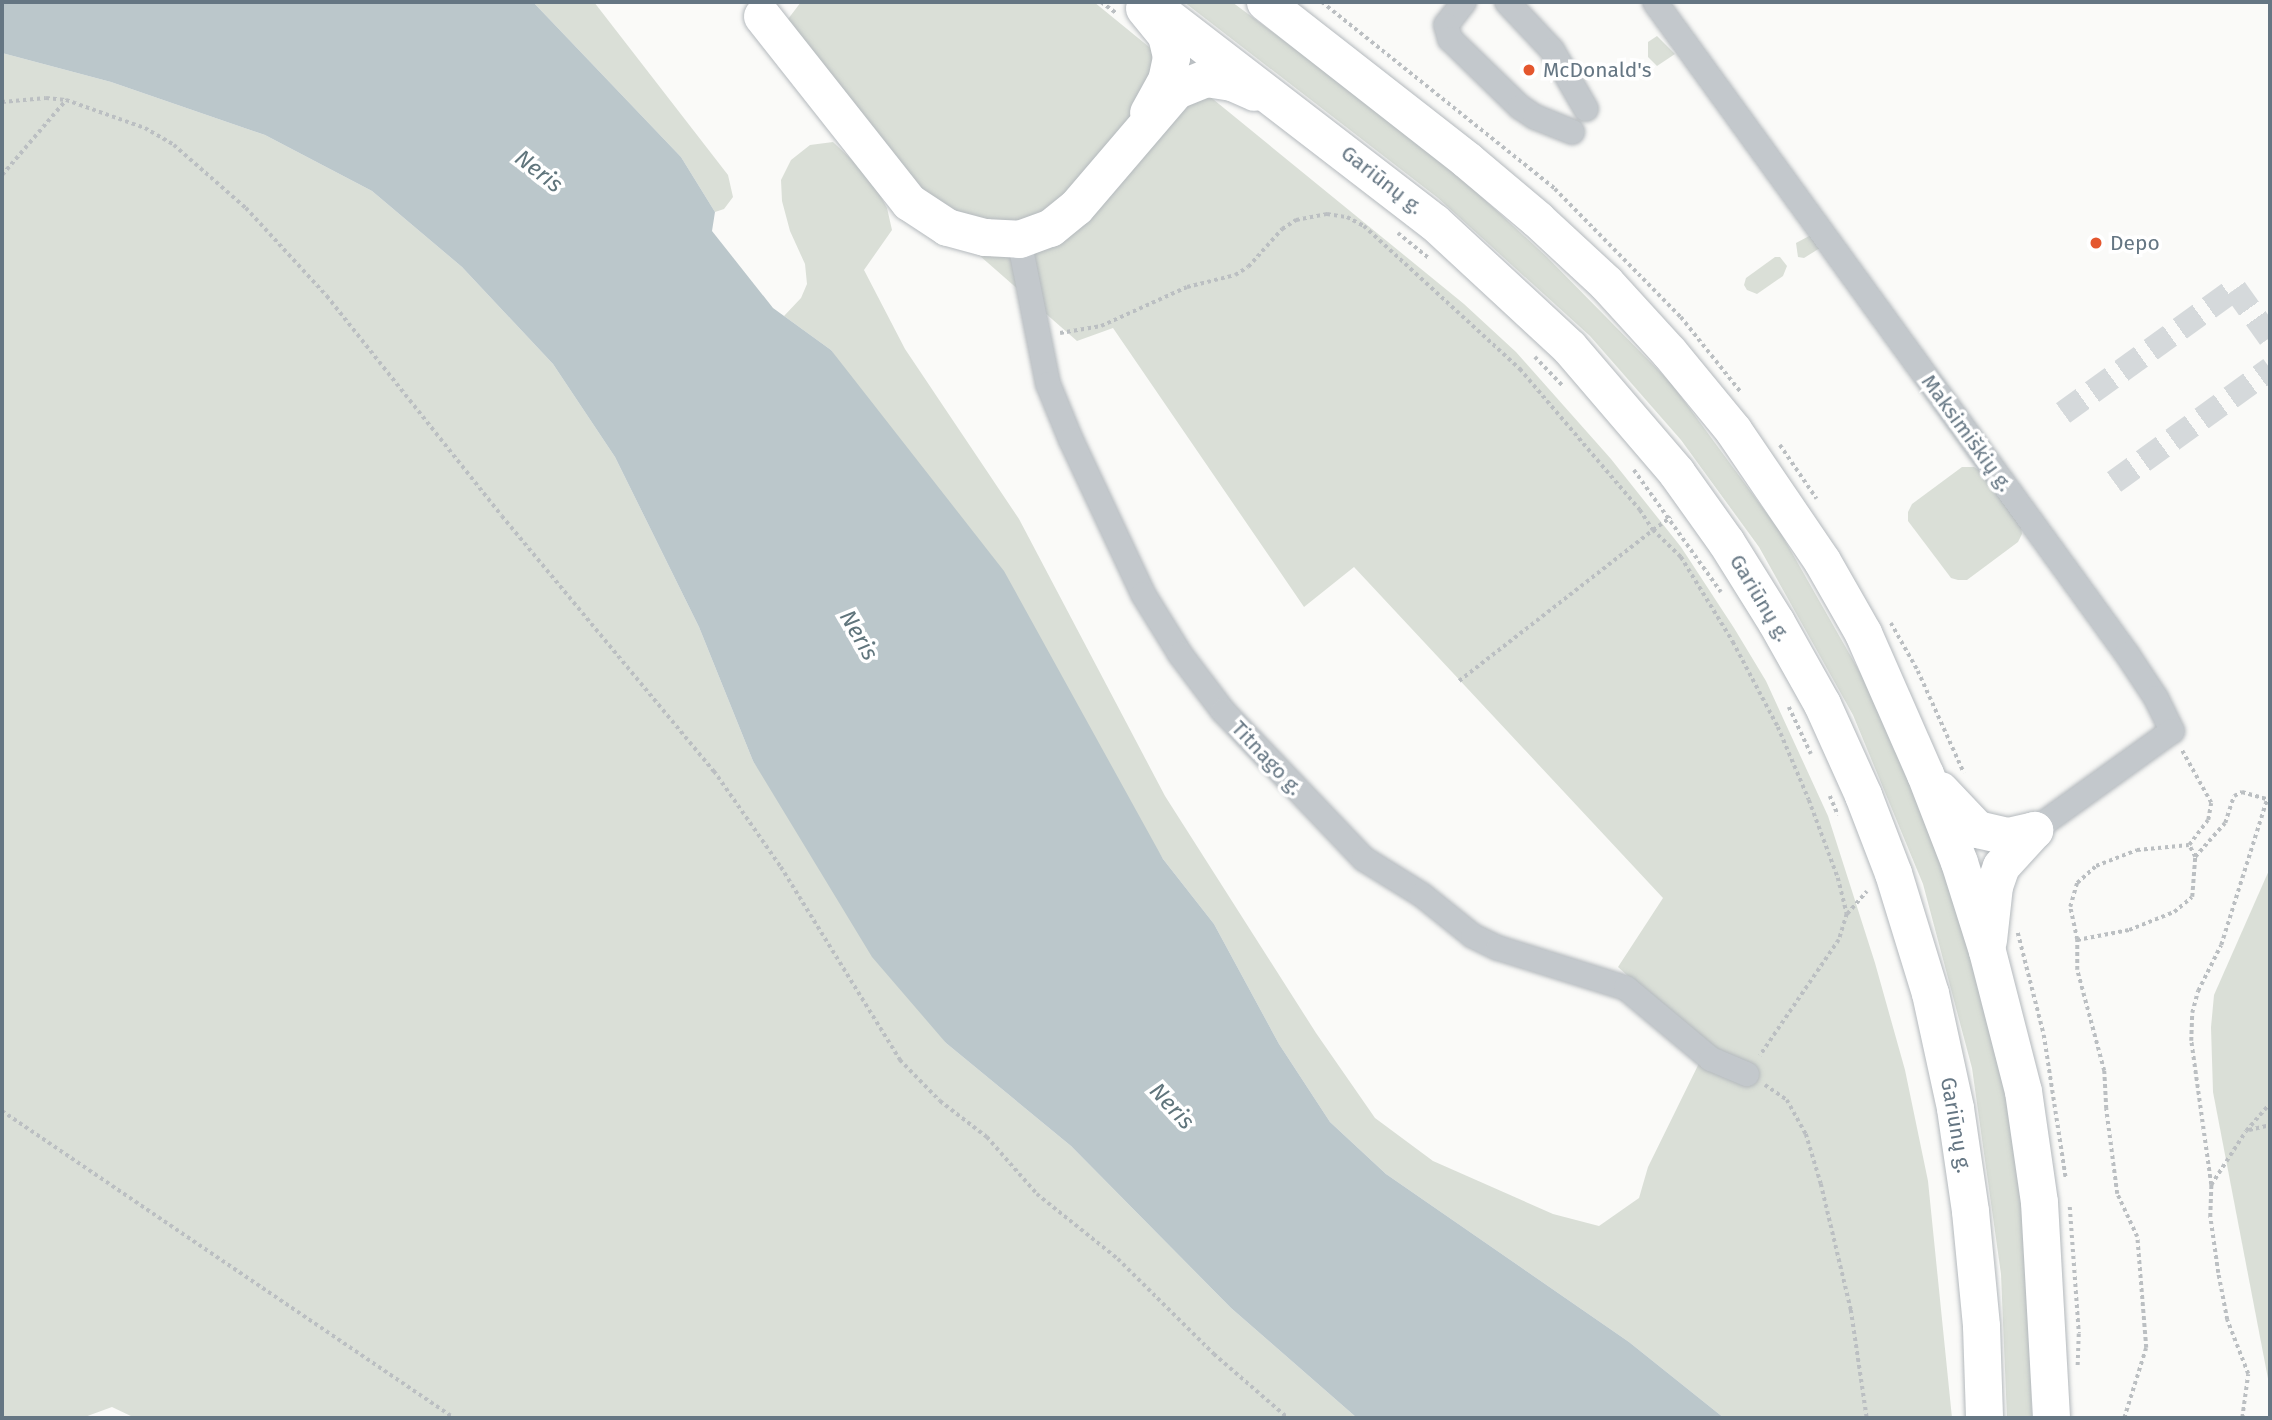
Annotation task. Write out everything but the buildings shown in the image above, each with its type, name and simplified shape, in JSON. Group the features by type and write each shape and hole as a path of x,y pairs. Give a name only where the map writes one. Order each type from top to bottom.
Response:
{"highway":[{"path":"1265,2 1537,219 1606,284 1669,352 1733,430 1822,561 1863,633 1925,774 1959,862 1987,951 2023,1091 2039,1202 2052,1418"},
{"path":"1299,2 1323,46"},
{"path":"762,6 909,202 947,227 985,237 1019,239 1050,228 1076,207 1176,90 1206,78 1232,82 1284,104"},
{"name":"Gariūnų g.","path":"1136,7 1284,104 1434,222 1569,346 1676,471 1726,542 1776,622 1822,704 1863,795 1893,873 1930,993 1955,1108 1970,1211 1981,1326 1984,1418"},
{"path":"1135,135 1166,80 1171,57 1166,35 1136,7"},
{"path":"1925,774 1977,829 2008,836 2034,830"},
{"path":"1987,951 1994,886 2001,866 2034,830"}],"street":[{"path":"1464,2 1446,25 1450,40 1520,107 1535,117 1572,132"},
{"path":"1507,2 1552,50 1586,109"},
{"name":"Maksimiškių g.","path":"1655,2 2119,644 2156,698 2172,731"},
{"name":"Titnago g.","path":"1019,239 1048,384 1143,594 1200,683 1340,837 1364,859 1422,895 1473,936 1507,951 1626,988 1711,1059 1747,1074"},
{"path":"2034,830 2172,731"}],"path":[{"path":"1101,2 1136,7"},
{"path":"2,102 46,98 66,100 145,128 174,145 246,208 327,296 502,516 714,771 781,867 900,1060 940,1101 987,1137 1037,1194 1118,1259 1214,1354 1288,1418"},
{"path":"2,175 66,100"},
{"path":"1038,337 1101,326 1187,288 1235,275 1248,267 1282,229 1296,220 1327,214 1347,217 1364,226 1520,369 1687,568 1733,642 1778,727 1824,839 1847,914"},
{"path":"1390,225 1438,267"},
{"path":"1533,355 1568,392"},
{"path":"1633,468 1671,517 1722,593"},
{"path":"1459,681 1671,517"},
{"path":"1785,699 1817,766"},
{"path":"2123,1418 2146,1348 2144,1300 2137,1237 2117,1194 2104,1071 2077,970 2077,940 2070,906 2077,883 2096,866 2137,850 2189,845 2208,820 2211,803 2172,731"},
{"path":"1827,788 1841,822"},
{"path":"2194,857 2225,823 2234,796 2242,792 2269,799 2221,945 2198,991 2192,1013 2191,1041 2211,1185 2210,1217 2218,1273 2228,1320 2248,1374 2242,1418"},
{"path":"2077,940 2129,930 2174,912 2192,897 2194,857 2189,845"},
{"path":"1864,879 1871,901"},
{"path":"1867,891 1847,914 1832,951 1747,1074 1787,1100 1806,1134 1851,1310 1867,1418"},
{"path":"2211,1185 2246,1131 2270,1103"},
{"path":"2,1111 454,1418"},
{"path":"2246,1131 2270,1125"}],"shaded area":[{"path":"533,2 594,2 728,175 733,197 724,209 715,212 681,157"},
{"path":"801,2 1094,2 1464,304 1516,352 1611,459 1681,547 1734,628 1766,681 1828,816 1875,963 1905,1070 1928,1181 1952,1418 1724,1418 1629,1342 1386,1174 1330,1122 1279,1044 1214,924 1163,859 831,350 784,316 801,298 807,284 805,264 790,231 782,201 781,180 791,160 810,145 833,142 870,177 887,208 892,230 864,270 905,349 1019,519 1165,796 1316,1033 1375,1118 1433,1161 1553,1214 1599,1226 1639,1198 1648,1167 1707,1047 1618,967 1663,898 1354,567 1304,607 1113,328 1077,341 923,206 785,23"},
{"path":"1184,2 1232,2 1433,152 1547,257 1671,383 1779,530 1882,711 1953,889 2000,1059 2019,1165 2028,1269 2032,1418 2007,1418 2001,1274 1972,1068 1923,884 1853,715 1759,547 1681,440 1590,336 1438,198"},
{"path":"1657,36 1675,54 1657,66 1648,57 1648,42"},
{"path":"2,53 111,82 265,135 372,191 462,267 553,364 615,457 699,627 753,761 946,1043 1071,1146 1231,1308 1357,1418 135,1418 112,1407 82,1418 2,1418"},
{"path":"1811,235 1820,248 1804,258 1798,257 1796,243"},
{"path":"1775,257 1780,257 1787,266 1783,276 1757,294 1747,290 1744,285 1746,278"},
{"path":"1962,467 1974,467 1985,474 2021,526 2022,534 2018,542 1967,580 1951,578 1908,521 1912,504"},
{"path":"2270,868 2270,1389 2213,1092 2211,1027 2214,995"}],"water":[{"name":"Neris","path":"2,2 533,2 681,157 715,212 712,231 773,308 831,350 1004,571 1163,859 1214,924 1279,1044 1330,1122 1386,1174 1629,1342 1724,1418 1357,1418 1231,1308 1071,1146 946,1043 872,957 753,761 699,627 615,457 553,364 462,267 372,191 265,135 111,82 2,53"}],"tunnel":[{"path":"2063,413 2235,289 2270,338"},
{"path":"2114,482 2270,369"}],"place":[{"name":"McDonald's","path":"1529,70"},
{"name":"Depo","path":"2096,243"}]}
